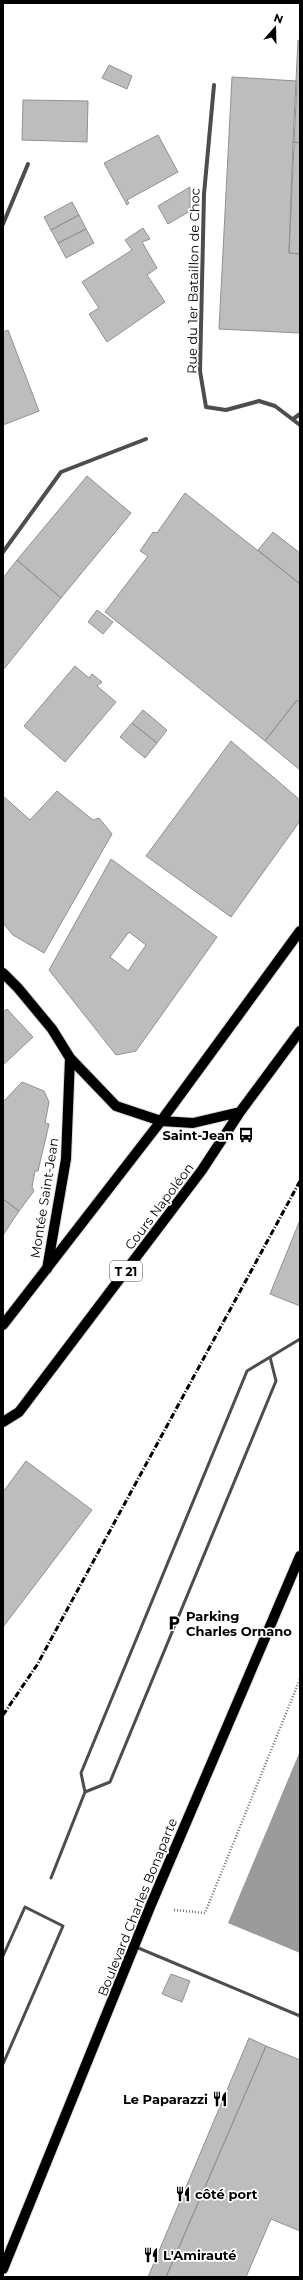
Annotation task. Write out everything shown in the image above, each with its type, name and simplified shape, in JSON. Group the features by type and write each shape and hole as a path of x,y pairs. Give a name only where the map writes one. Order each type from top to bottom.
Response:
{"main road":[{"path":"3,1325 161,1121 300,931"},
{"path":"3,973 18,988 52,1029 70,1058 116,1106 161,1121 193,1123 240,1112"},
{"name":"Cours Napoléon","path":"3,1422 19,1412 202,1170 240,1112 300,1031"},
{"name":"Montée Saint-Jean","path":"46,1270 66,1159 70,1058"},
{"name":"Boulevard Charles Bonaparte","path":"3,2269 150,1907 300,1556"}],"street":[{"name":"Rue du 1er Bataillon de Choc","path":"214,85 204,194 200,372 206,407 226,410 259,401 275,406 300,424"},
{"path":"3,224 28,164"},
{"path":"293,419 300,414"},
{"path":"3,552 62,472 146,439"}],"lane":[{"path":"51,1878 85,1792 81,1773 247,1371 300,1340"},
{"path":"85,1792 110,1782 276,1381 270,1357"},
{"path":"3,1956 25,1907 63,1926 3,2064"},
{"path":"134,1947 300,2016"}],"path":[{"path":"150,1907 205,1913 300,1680"}],"shaded area":[{"path":"300,1751 300,1953 228,1923"}],"building":[{"path":"298,40 300,41 300,143 293,142"},
{"path":"109,65 132,76 127,89 102,78"},
{"path":"232,77 297,81 289,253 300,254 300,333 219,329"},
{"path":"23,100 88,101 87,142 22,140"},
{"path":"158,135 178,172 127,200 129,203 127,205 104,163"},
{"path":"293,142 300,143 300,254 289,253"},
{"path":"190,187 190,211 168,224 158,206"},
{"path":"72,202 79,215 51,230 44,217"},
{"path":"79,215 86,229 58,243 51,230"},
{"path":"143,228 150,239 142,242 157,268 147,275 165,302 107,342 89,314 99,308 82,282 132,250 125,240"},
{"path":"86,229 94,243 66,258 58,243"},
{"path":"8,330 39,411 3,425 3,332"},
{"path":"87,476 131,513 61,598 17,560"},
{"path":"185,493 300,584 300,703 297,700 265,741 105,612 148,556 140,551 153,532 157,533"},
{"path":"273,532 300,553 300,584 258,550"},
{"path":"17,560 61,598 3,670 3,578"},
{"path":"97,610 113,622 103,634 88,622"},
{"path":"75,666 89,678 92,674 102,682 97,686 116,702 65,762 24,726"},
{"path":"297,700 300,703 300,770 265,741"},
{"path":"143,710 167,730 157,743 132,723"},
{"path":"132,723 157,743 145,758 120,737"},
{"path":"231,741 300,800 300,821 231,917 146,856"},
{"path":"57,791 93,820 99,818 112,834 44,953 13,935 3,923 3,796 30,820"},
{"path":"111,859 217,937 136,1051 116,1055 49,970","holes":["129,932 146,945 128,971 110,957"]},
{"path":"7,1009 33,1037 3,1065 3,1012"},
{"path":"22,1082 44,1091 49,1102 45,1123 49,1124 38,1171 35,1171 32,1187 34,1191 19,1211 3,1199 3,1102"},
{"path":"3,1199 19,1211 3,1235"},
{"path":"300,1220 300,1306 270,1294"},
{"path":"26,1461 92,1510 3,1627 3,1492"},
{"path":"171,1974 190,1981 182,2002 162,1994"},
{"path":"249,2038 266,2046 166,2277 148,2277"},
{"path":"266,2046 300,2060 300,2231 271,2219 246,2277 166,2277"}],"railway":[{"path":"3,1715 37,1665 300,1181"}],"place":[{"name":"Saint-Jean","path":"246,1135"},
{"name":"Parking Charles Ornano","path":"174,1623"},
{"name":"Le Paparazzi","path":"220,2099"},
{"name":"côté port","path":"183,2194"},
{"name":"L'Amirauté","path":"151,2255"}]}
